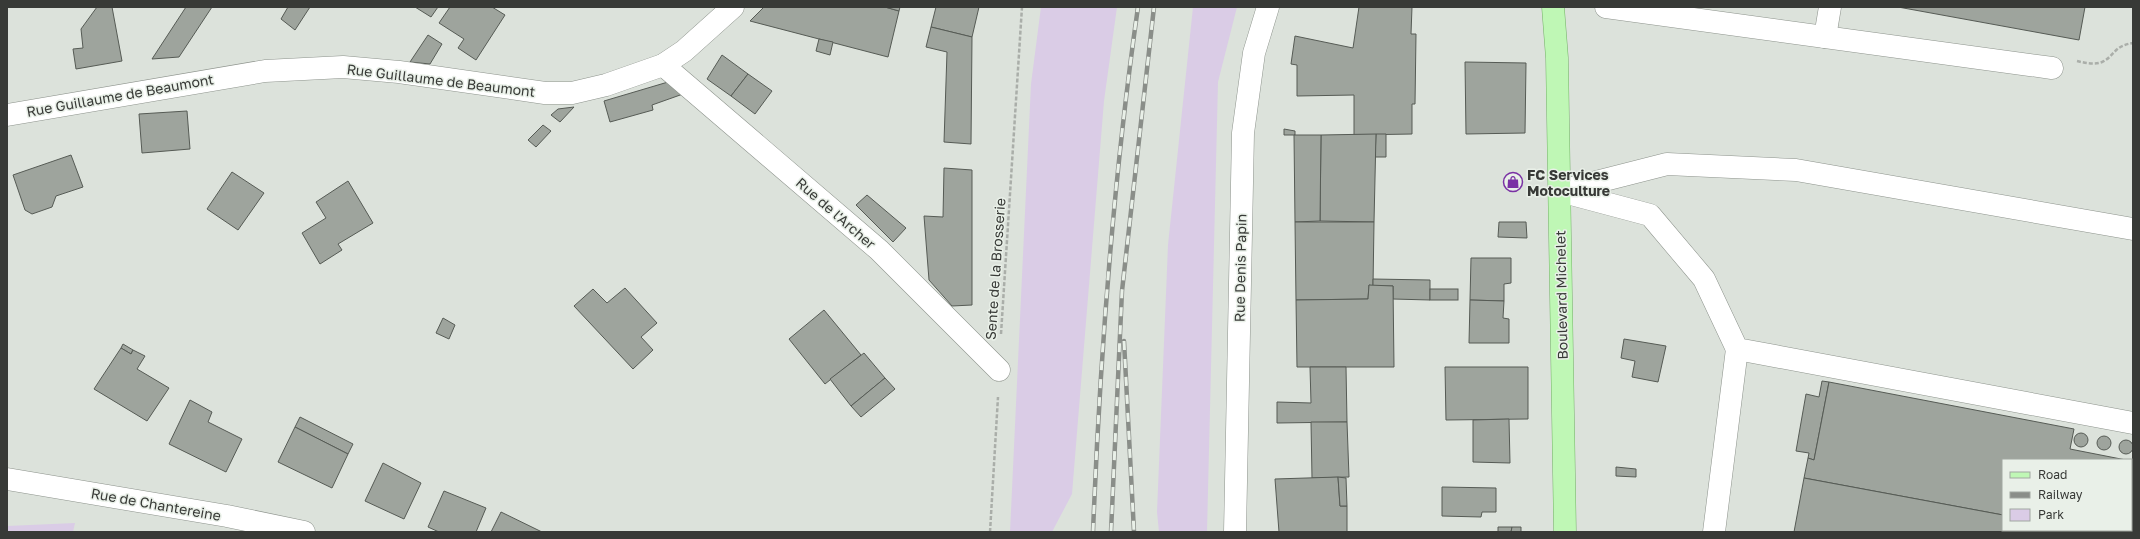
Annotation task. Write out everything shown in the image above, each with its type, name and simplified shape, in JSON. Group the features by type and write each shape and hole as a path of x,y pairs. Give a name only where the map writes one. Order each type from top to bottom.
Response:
{"main road":[{"name":"Boulevard Michelet","path":"1553,7 1557,58 1565,532"},
{"name":"Boulevard Michelet","path":"1557,58 1562,7"}],"street":[{"name":"Rue Guillaume de Beaumont","path":"7,115 265,71 351,68 399,72 545,93 572,92 606,85 663,65 684,51 733,7"},
{"name":"Rue Denis Papin","path":"1235,532 1243,133 1254,53 1268,7"},
{"path":"1606,7 2052,68"},
{"path":"1825,37 1830,7"},
{"name":"Rue de l'Archer","path":"663,65 879,250 999,370"},
{"path":"1560,191 1667,164 1796,170 2133,229"},
{"path":"1560,191 1650,215 1704,279 1737,349 1714,532"},
{"path":"1737,349 2133,422"},
{"name":"Rue de Chantereine","path":"7,479 227,516 304,532"}],"path":[{"name":"Sente de la Brosserie","path":"990,532 1022,7"},
{"path":"2052,68 2076,61 2094,64 2103,62 2117,48 2133,43"}],"green space":[{"path":"1041,7 1117,7 1104,101 1072,494 1052,532 1010,532 1031,84"},
{"path":"1193,7 1237,7 1218,82 1207,532 1159,532 1157,512 1168,245"},
{"path":"75,523 73,532 7,532 7,526"}],"building":[{"path":"97,7 112,7 122,61 76,69 73,49 83,48 81,29"},
{"path":"186,7 212,7 179,57 152,59"},
{"path":"288,7 310,7 295,30 281,19"},
{"path":"415,7 438,7 431,17"},
{"path":"450,7 492,7 505,15 476,60 458,48 464,39 439,23"},
{"path":"764,7 885,7 899,11 888,57 750,21"},
{"path":"885,7 900,7 899,11"},
{"path":"936,7 979,7 972,37 931,27"},
{"path":"1359,7 1412,7 1411,34 1416,34 1415,104 1412,104 1412,134 1354,135 1354,95 1297,96 1297,65 1291,64 1295,36 1353,48"},
{"path":"1898,7 2085,7 2079,40"},
{"path":"931,27 972,37 971,144 944,142 947,52 926,47"},
{"path":"428,35 442,44 430,64 410,62"},
{"path":"819,39 833,42 830,55 816,51"},
{"path":"722,55 748,74 731,96 707,79"},
{"path":"1465,62 1526,63 1525,133 1466,134"},
{"path":"748,74 772,91 755,114 731,96"},
{"path":"668,82 683,94 652,105 653,110 610,122 604,101"},
{"path":"574,107 560,122 551,115 558,109"},
{"path":"187,111 190,149 142,153 139,114"},
{"path":"543,125 551,131 536,147 528,140"},
{"path":"1284,129 1295,131 1295,135 1284,135"},
{"path":"1376,134 1386,134 1386,157 1375,157"},
{"path":"1376,134 1374,222 1320,221 1321,135"},
{"path":"1294,135 1321,135 1320,221 1295,222"},
{"path":"71,155 83,187 56,196 52,207 32,214 25,210 13,175"},
{"path":"944,168 972,170 972,305 952,306 929,280 924,216 943,217"},
{"path":"232,172 264,193 238,230 207,209"},
{"path":"348,181 373,223 338,244 342,250 320,264 302,233 326,218 316,202"},
{"path":"867,195 906,228 893,242 856,205"},
{"path":"1295,222 1374,222 1373,286 1369,285 1368,299 1296,300"},
{"path":"1499,222 1526,222 1527,238 1498,237"},
{"path":"1471,258 1511,258 1511,283 1504,284 1504,301 1470,300"},
{"path":"1373,279 1430,280 1430,300 1393,299 1393,286 1373,286"},
{"path":"1369,285 1393,286 1394,367 1297,367 1296,300 1368,299"},
{"path":"625,288 657,323 641,337 653,350 633,369 574,306 593,289 607,303"},
{"path":"1430,289 1458,289 1458,300 1430,300"},
{"path":"1470,300 1504,301 1503,318 1509,319 1509,343 1469,343"},
{"path":"824,310 861,355 825,384 789,339"},
{"path":"443,318 455,325 449,339 436,333"},
{"path":"1624,339 1666,346 1658,382 1632,377 1635,361 1621,358"},
{"path":"123,344 133,350 131,354 121,348"},
{"path":"121,348 131,354 133,350 145,356 137,369 169,388 147,421 94,389"},
{"path":"864,353 885,378 851,406 830,379"},
{"path":"1310,367 1346,367 1347,422 1277,423 1277,402 1311,403"},
{"path":"1445,367 1528,367 1528,419 1446,420"},
{"path":"885,378 895,389 861,417 851,406"},
{"path":"1822,381 1829,382 1814,460 1808,458 1809,453 1796,451 1806,394 1819,397"},
{"path":"1829,382 2074,429 2070,449 2121,459 2002,459 2002,515 1804,478 1808,458 1814,460"},
{"path":"190,400 212,412 208,422 242,439 226,472 169,444"},
{"path":"300,417 353,444 348,454 295,427"},
{"path":"1509,419 1510,463 1473,462 1473,420"},
{"path":"1311,422 1347,422 1349,477 1312,478"},
{"path":"295,427 348,454 332,488 278,462"},
{"path":"2078,433 2084,433 2088,437 2088,443 2084,447 2078,447 2074,443 2074,437"},
{"path":"2101,436 2107,436 2111,440 2111,446 2107,450 2101,450 2097,446 2097,440"},
{"path":"2123,440 2129,440 2133,444 2133,450 2129,454 2123,454 2119,450 2119,444"},
{"path":"2133,461 2133,532 2088,531 2132,531"},
{"path":"383,463 421,483 404,519 365,501"},
{"path":"1616,467 1636,469 1636,477 1616,476"},
{"path":"1338,477 1340,506 1347,506 1347,532 1279,532 1275,479"},
{"path":"1338,477 1346,478 1347,506 1340,506"},
{"path":"1804,478 2002,515 2002,531 2094,532 1794,532"},
{"path":"1442,487 1496,488 1496,512 1482,512 1481,517 1442,516"},
{"path":"444,491 486,508 476,532 439,532 428,527"},
{"path":"501,512 542,532 491,532"},
{"path":"1498,527 1512,527 1511,532 1498,532"},
{"path":"1512,527 1521,527 1521,532 1511,532"}],"railway":[{"path":"1093,532 1099,400 1109,269 1121,138 1138,7"},
{"path":"1111,532 1122,291 1154,7"},
{"path":"1124,341 1134,532"}],"place":[{"name":"FC Services Motoculture","path":"1513,182"}]}
